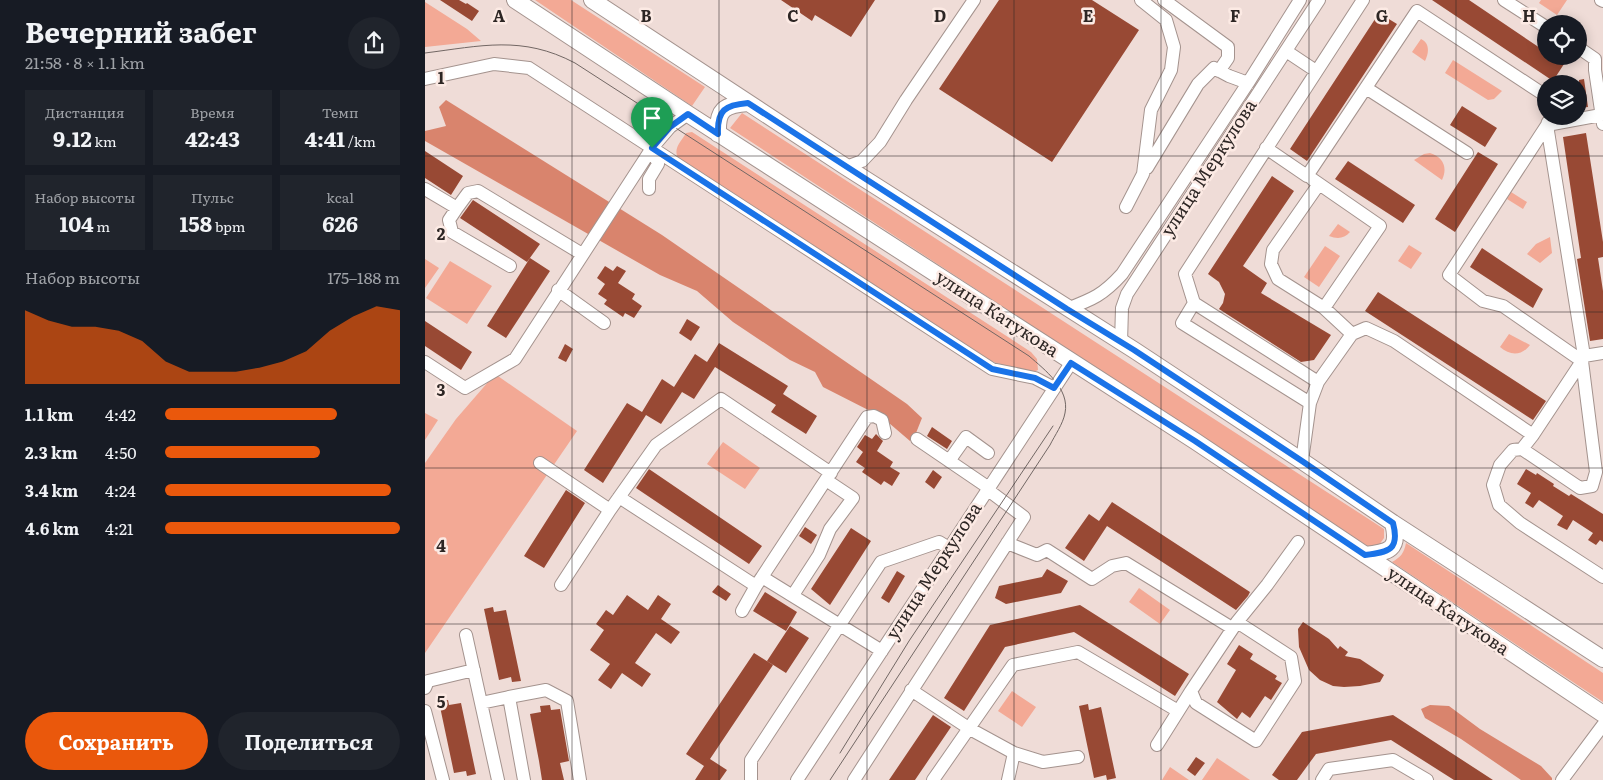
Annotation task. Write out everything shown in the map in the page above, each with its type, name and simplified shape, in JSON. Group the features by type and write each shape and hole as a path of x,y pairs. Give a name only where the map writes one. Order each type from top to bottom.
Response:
{"main road":[{"name":"улица Катукова","path":"515,0 718,134 978,300 1071,363 1195,441 1603,714"},
{"path":"592,0 846,167 1121,343 1603,659"},
{"path":"718,134 718,120 723,110 735,104 748,103"},
{"path":"1365,555 1390,550 1395,543 1396,534 1393,523"}],"street":[{"path":"846,167 862,161 880,142 906,100 974,0"},
{"path":"1141,0 1166,20 1174,46 1171,70 1151,110 1143,174"},
{"path":"1164,0 1228,47 1228,58 1219,71"},
{"name":"улица Меркулова","path":"1067,309 1093,299 1111,286 1121,274 1248,83 1299,0"},
{"name":"улица Меркулова","path":"1121,343 1123,308 1127,294 1319,0"},
{"path":"1318,382 1194,303 1185,274 1363,0"},
{"path":"1504,0 1537,21"},
{"path":"1307,176 1417,10 1537,90"},
{"path":"1286,50 1316,71"},
{"path":"1587,52 1599,58 1595,70 1602,119 1587,119"},
{"path":"425,79 494,64 529,68 992,369 1035,378 1054,388"},
{"path":"1126,207 1143,174 1198,84 1214,68 1248,83"},
{"path":"1366,88 1467,153"},
{"path":"425,362 465,388 515,359 558,290 652,148 670,127 688,114"},
{"path":"1546,125 1449,275 1483,300 1503,306 1583,359"},
{"path":"1550,125 1583,359 1596,472 1592,486 1580,488 1523,449 1513,450 1500,465 1493,485 1499,505 1520,523 1603,577"},
{"path":"649,189 649,180 658,164 652,148"},
{"path":"1266,148 1380,226 1324,308"},
{"path":"1319,184 1273,250 1271,264 1278,279 1324,308 1352,334"},
{"path":"425,189 457,208"},
{"path":"510,266 452,232 449,220 468,193 478,191 582,254"},
{"path":"558,290 604,323"},
{"path":"1194,303 1182,323 1310,403"},
{"path":"1302,461 1310,403 1318,382 1352,334 1366,328 1394,341 1533,435"},
{"path":"1523,449 1583,359 1603,353"},
{"name":"улица Меркулова","path":"797,780 1071,363"},
{"path":"561,585 609,510 656,445 721,399 828,476 853,498 830,529 819,555 793,595"},
{"path":"742,610 867,417 874,416 882,420 885,433"},
{"path":"949,461 966,437 988,453"},
{"path":"854,780 1024,517 917,439"},
{"path":"540,463 609,510"},
{"path":"619,496 759,581 793,595 882,651"},
{"path":"751,780 751,760 881,562 939,542 949,548"},
{"path":"1157,745 1234,625 1267,585 1298,542"},
{"path":"1007,543 1037,555 1047,550 1092,579 1112,566 1126,563 1291,657 1295,681 1256,742 1196,703 1191,691"},
{"path":"466,636 498,780"},
{"path":"933,780 1013,666 1078,652 1173,708"},
{"path":"425,688 428,680 474,670"},
{"path":"481,703 546,690 567,701 580,780"},
{"path":"911,690 970,728 1014,753 1043,762 1078,757"},
{"path":"509,697 524,780"},
{"path":"425,710 443,780"},
{"path":"1563,780 1603,725"},
{"path":"1008,780 1014,753"},
{"path":"1322,780 1329,769 1393,760 1427,780"}],"shaded area":[{"path":"535,0 571,0 705,87 692,106"},
{"path":"1541,0 1567,0 1557,15 1539,3"},
{"path":"425,2 467,29 481,41 425,47"},
{"path":"1421,39 1428,48 1425,61 1412,52"},
{"path":"1453,60 1502,91 1494,99 1488,100 1445,73"},
{"path":"446,100 662,235 907,404 922,418 916,433 910,441 882,417 823,387 815,372 790,360 733,322 697,291 660,275 425,141 425,131 446,126 439,107"},
{"path":"742,113 1384,529 1384,538 1379,545 1369,547 730,128"},
{"path":"692,132 1031,352 1037,359 1038,370 1030,374 988,360 678,158 676,151 678,145 686,133"},
{"path":"1430,153 1438,157 1443,163 1444,175 1442,180 1414,160"},
{"path":"1511,192 1527,202 1523,209 1507,199"},
{"path":"1338,224 1350,232 1340,238 1329,236"},
{"path":"1550,237 1552,253 1540,263 1527,254 1536,244"},
{"path":"1409,245 1422,253 1411,269 1398,261"},
{"path":"1325,246 1340,256 1319,287 1304,277"},
{"path":"425,259 439,268 425,288"},
{"path":"450,261 492,286 467,324 426,298"},
{"path":"1509,334 1530,345 1527,349 1516,354 1504,350 1500,347"},
{"path":"495,374 577,431 425,653 425,463 456,419"},
{"path":"425,413 438,420 425,440"},
{"path":"723,442 760,468 745,489 707,464"},
{"path":"1406,543 1603,673 1603,702 1392,562 1402,554"},
{"path":"1139,588 1170,610 1160,624 1129,602"},
{"path":"1012,691 1036,707 1022,727 998,711"},
{"path":"1430,705 1449,706 1480,729 1541,766 1552,780 1521,780 1461,739 1425,718 1421,709"},
{"path":"1217,758 1250,780 1202,780"},
{"path":"1170,767 1189,780 1162,780"}],"building":[{"path":"440,0 459,0 479,11 472,21"},
{"path":"781,0 875,0 851,37 815,15 812,21"},
{"path":"999,0 1092,0 1139,30 1052,162 939,89"},
{"path":"1432,0 1469,0 1537,46 1537,65 1563,65 1557,75 1544,75"},
{"path":"1379,13 1397,24 1307,161 1290,149"},
{"path":"1462,106 1497,128 1485,147 1450,125"},
{"path":"1586,133 1603,242 1603,257 1598,258 1603,291 1603,339 1590,341 1577,259 1581,258 1563,137"},
{"path":"425,151 463,176 451,195 425,178"},
{"path":"1478,152 1498,164 1455,232 1435,219"},
{"path":"1348,161 1415,205 1403,223 1335,179"},
{"path":"1272,176 1294,191 1243,266 1267,283 1261,293 1331,335 1314,360 1301,362 1219,309 1225,294 1219,282 1208,274"},
{"path":"473,200 540,244 527,262 460,218"},
{"path":"1482,248 1543,289 1533,308 1470,267"},
{"path":"530,258 550,271 506,338 487,326"},
{"path":"605,266 613,271 617,266 626,271 618,283 635,294 632,299 642,306 634,318 625,313 623,317 604,304 607,300 598,294 605,284 597,278"},
{"path":"1378,292 1546,401 1533,420 1365,311"},
{"path":"687,319 700,327 691,341 679,333"},
{"path":"425,321 472,352 461,370 425,346"},
{"path":"719,343 788,386 783,394 817,416 806,434 771,412 776,405 715,367 694,399 682,392 661,424 646,415 603,483 584,470 627,403 642,412 662,379 674,387 695,354 707,362"},
{"path":"565,344 573,349 566,362 558,358"},
{"path":"932,427 952,441 947,449 927,436"},
{"path":"876,434 883,441 877,451 893,462 890,467 900,473 892,486 884,481 881,485 862,472 865,468 856,462 863,452 857,447 865,435 872,439"},
{"path":"649,469 762,546 749,564 636,488"},
{"path":"1526,469 1536,475 1537,473 1569,496 1571,494 1603,514 1603,542 1600,540 1596,545 1588,540 1593,533 1573,520 1567,530 1557,525 1563,516 1539,500 1533,508 1525,503 1531,493 1517,484"},
{"path":"933,470 942,477 934,489 925,482"},
{"path":"566,490 585,503 544,568 524,556"},
{"path":"1112,502 1250,592 1248,596 1236,610 1107,526 1084,561 1065,548 1089,514 1099,521"},
{"path":"805,527 817,535 811,544 799,536"},
{"path":"851,528 871,541 830,605 811,589"},
{"path":"1047,569 1068,581 1061,593 1006,604 995,598 999,586 1042,577"},
{"path":"897,571 905,576 889,603 881,598"},
{"path":"718,585 731,594 726,601 712,592"},
{"path":"765,592 797,612 786,631 753,611"},
{"path":"627,595 648,610 658,595 671,604 661,619 680,632 671,644 656,633 635,663 651,674 642,687 622,673 611,689 598,680 610,664 590,650 604,630 596,624 606,610 613,615"},
{"path":"1080,605 1189,674 1175,696 1074,632 1005,647 964,711 944,698 990,625"},
{"path":"493,607 494,612 506,610 521,681 512,682 511,677 499,680 484,609"},
{"path":"1303,622 1329,639 1338,649 1340,646 1348,652 1345,656 1360,659 1384,675 1380,682 1344,687 1333,686 1320,680 1309,670 1299,647 1298,629"},
{"path":"790,626 809,638 786,673 767,661"},
{"path":"1239,645 1253,654 1250,659 1277,676 1275,679 1282,683 1271,700 1265,696 1250,718 1242,712 1237,719 1217,702 1236,670 1227,664"},
{"path":"754,653 773,665 710,759 727,770 720,780 695,780 704,766 686,754"},
{"path":"448,700 449,705 461,703 476,774 467,776 466,771 454,773 439,702"},
{"path":"1088,704 1089,710 1101,707 1116,778 1107,780 1106,775 1094,778 1079,706"},
{"path":"550,705 551,710 560,709 569,761 560,763 564,780 542,780 530,714 541,712 540,706"},
{"path":"933,715 951,727 915,780 889,780"},
{"path":"1393,715 1493,780 1454,780 1391,740 1316,754 1297,780 1279,780 1272,775 1302,732"},
{"path":"1196,757 1205,763 1195,776 1187,770"}],"tram line":[{"path":"425,53 483,46 519,46 556,54 575,63 1029,356 1049,374 1060,388 1066,404 1065,413 1050,445 830,780"},
{"path":"840,753 909,641 1053,426"}],"route":[{"path":"748,103 1067,309 1134,350 1302,461 1393,523 1396,534 1395,543 1390,550 1365,555 1195,441 1071,363 1054,388 1035,378 992,369 652,148 670,127 688,114 718,134 718,120 723,110 735,104 748,103"}]}
